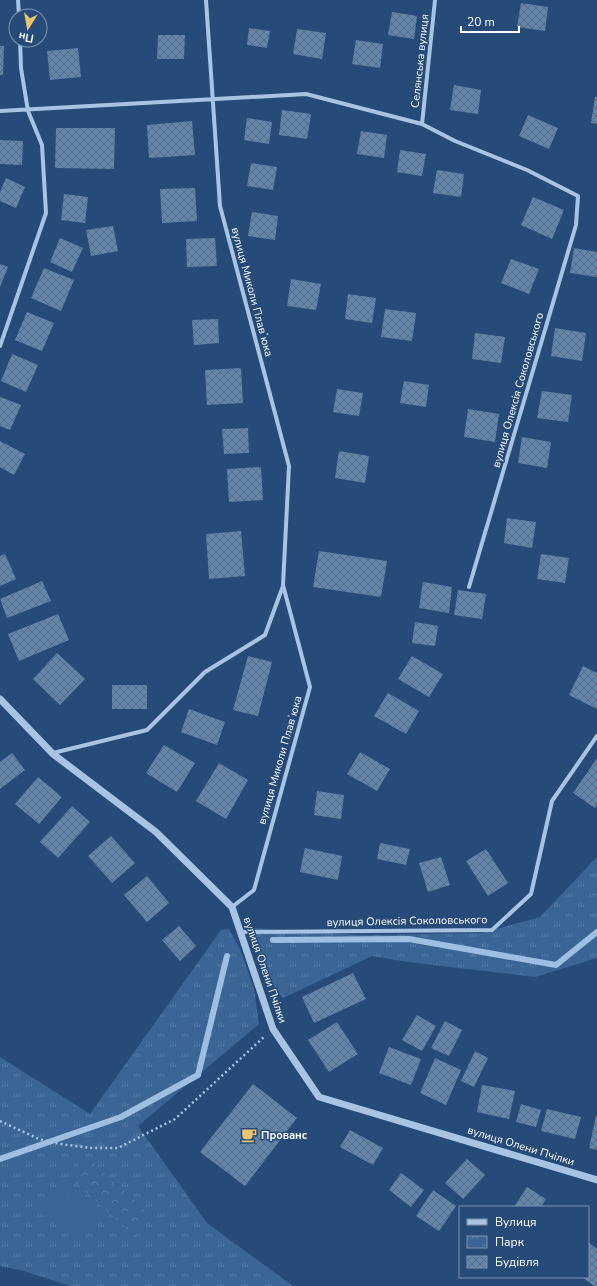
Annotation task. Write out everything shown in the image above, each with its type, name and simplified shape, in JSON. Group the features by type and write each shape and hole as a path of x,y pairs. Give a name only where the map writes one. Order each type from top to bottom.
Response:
{"street":[{"name":"вулиця Миколи Плавʼюка","path":"206,0 220,206 289,466 283,585 310,687 254,890 232,907"},
{"name":"Селянська вулиця","path":"422,124 435,0"},
{"path":"0,346 46,213 42,145 28,111 21,68 20,48"},
{"path":"0,111 28,111 306,94 422,124"},
{"name":"вулиця Олексія Соколовського","path":"422,124 455,141 527,170 578,196 576,225 469,587"},
{"name":"вулиця Миколи Плавʼюка","path":"53,754 147,730 205,672 264,635 283,585"},
{"name":"вулиця Олени Пчілки","path":"0,700 53,754 156,832 232,907 273,1029 319,1097 597,1180"},
{"name":"вулиця Олексія Соколовського","path":"240,932 492,930 531,894 552,802 597,736"}],"path":[{"path":"0,1121 39,1139 60,1144 92,1148 118,1148 175,1119 273,1029"}],"green space":[{"path":"597,857 597,958 535,977 408,962 372,956 283,998 262,970 253,928 356,935 482,933 540,917"},
{"path":"229,929 240,949 254,989 259,1024 138,1126 207,1223 293,1286 70,1286 24,1271 0,1266 0,1057 90,1114 221,930","holes":["69,1175 151,1216 134,1235"]},
{"path":"86,1157 152,1216 134,1235 69,1176"},
{"path":"56,1187 98,1215 82,1240 40,1213"}],"building":[{"path":"521,3 548,7 545,31 517,27"},
{"path":"392,12 417,16 414,39 388,35"},
{"path":"249,28 270,31 267,48 247,45"},
{"path":"297,29 326,33 322,59 293,54"},
{"path":"158,35 185,35 184,59 157,59"},
{"path":"356,40 383,44 380,68 352,64"},
{"path":"0,46 4,46 3,75 0,75"},
{"path":"78,48 81,77 50,80 47,51"},
{"path":"454,85 481,90 478,114 450,110"},
{"path":"595,97 597,97 597,124 591,123"},
{"path":"282,110 311,114 307,139 279,135"},
{"path":"528,115 558,128 549,149 519,136"},
{"path":"247,118 272,122 269,144 244,140"},
{"path":"192,121 195,155 149,158 147,125"},
{"path":"56,128 115,128 114,169 55,168"},
{"path":"361,131 387,135 384,158 357,154"},
{"path":"0,140 23,141 22,165 0,164"},
{"path":"400,150 426,154 422,176 397,172"},
{"path":"251,163 277,167 273,190 247,186"},
{"path":"437,170 464,174 461,197 433,193"},
{"path":"6,178 25,187 16,208 0,201 0,192"},
{"path":"195,188 197,221 162,223 160,189"},
{"path":"64,194 88,197 85,223 61,220"},
{"path":"533,197 564,210 552,239 521,225"},
{"path":"252,212 278,216 275,240 248,236"},
{"path":"113,226 118,251 91,256 86,230"},
{"path":"60,238 83,248 72,272 50,262"},
{"path":"215,238 217,266 187,267 186,239"},
{"path":"574,248 597,252 597,277 570,273"},
{"path":"511,259 539,269 529,294 501,283"},
{"path":"0,264 8,267 0,287"},
{"path":"44,268 74,280 61,311 31,298"},
{"path":"291,279 321,284 316,310 287,306"},
{"path":"348,294 376,298 372,323 345,319"},
{"path":"385,309 416,313 412,341 381,337"},
{"path":"27,312 54,323 42,351 15,340"},
{"path":"218,319 219,343 194,345 192,320"},
{"path":"555,328 586,333 582,361 551,356"},
{"path":"475,333 505,337 501,363 472,359"},
{"path":"12,354 38,365 26,392 1,381"},
{"path":"241,368 243,403 207,405 205,370"},
{"path":"404,381 429,385 426,407 400,403"},
{"path":"337,389 363,393 359,416 333,412"},
{"path":"542,391 572,395 568,422 537,418"},
{"path":"0,397 21,405 10,430 0,426"},
{"path":"468,409 499,414 495,442 464,437"},
{"path":"248,428 249,453 224,454 222,429"},
{"path":"522,437 551,442 547,468 518,463"},
{"path":"0,441 25,454 14,475 0,467"},
{"path":"339,451 369,456 365,483 335,478"},
{"path":"261,467 263,500 229,502 227,469"},
{"path":"507,518 536,522 532,548 504,543"},
{"path":"241,531 245,576 209,579 206,534"},
{"path":"319,551 387,561 381,597 313,587"},
{"path":"5,554 16,579 0,586 0,556"},
{"path":"541,554 569,558 565,583 537,579"},
{"path":"42,581 51,601 7,618 0,599"},
{"path":"423,582 452,587 449,613 419,608"},
{"path":"458,590 486,594 482,619 454,615"},
{"path":"58,614 69,640 19,661 8,634"},
{"path":"415,622 438,626 435,646 412,643"},
{"path":"57,653 85,679 60,705 33,679"},
{"path":"248,656 272,662 258,716 233,710"},
{"path":"412,656 443,674 429,697 398,679"},
{"path":"583,666 597,673 597,709 569,695"},
{"path":"112,685 147,685 147,709 112,709"},
{"path":"388,693 419,711 406,734 374,716"},
{"path":"189,709 225,722 217,745 181,732"},
{"path":"164,745 195,763 177,792 146,773"},
{"path":"360,752 390,769 377,791 347,774"},
{"path":"12,753 25,770 0,789 0,762"},
{"path":"597,758 597,805 595,808 573,793"},
{"path":"219,763 248,780 226,819 196,801"},
{"path":"38,777 62,797 39,824 15,804"},
{"path":"317,791 344,795 341,819 314,815"},
{"path":"72,806 90,822 58,858 40,842"},
{"path":"111,836 135,863 112,883 88,856"},
{"path":"380,843 410,849 406,865 377,859"},
{"path":"305,848 342,856 338,880 300,872"},
{"path":"486,849 508,883 488,896 466,861"},
{"path":"441,857 450,885 428,892 419,863"},
{"path":"147,876 169,903 147,922 124,895"},
{"path":"179,926 196,946 180,961 162,940"},
{"path":"353,973 366,999 314,1023 302,997"},
{"path":"417,1015 436,1026 422,1051 402,1040"},
{"path":"445,1021 462,1030 449,1056 431,1048"},
{"path":"337,1022 358,1054 329,1072 308,1040"},
{"path":"389,1047 421,1059 411,1085 379,1073"},
{"path":"475,1051 488,1058 474,1087 461,1081"},
{"path":"435,1058 461,1070 446,1105 420,1093"},
{"name":"Прованс","path":"253,1084 297,1118 245,1186 200,1152"},
{"path":"482,1085 515,1091 509,1119 477,1112"},
{"path":"521,1104 541,1110 536,1127 516,1122"},
{"path":"547,1109 581,1117 575,1139 541,1131"},
{"path":"597,1116 597,1150 589,1148"},
{"path":"350,1130 383,1148 373,1165 340,1147"},
{"path":"467,1159 485,1175 463,1199 445,1183"},
{"path":"401,1173 424,1190 411,1207 389,1190"},
{"path":"527,1187 546,1199 542,1206 515,1206"},
{"path":"433,1190 456,1206 439,1231 416,1216"},
{"path":"589,1243 597,1249 597,1286 594,1286 583,1278 589,1278"}],"waterway":[{"path":"273,940 409,939 556,965 597,932"},
{"path":"0,1159 121,1117 198,1075 227,956"}],"place":[{"name":"Прованс","path":"249,1135"}]}
